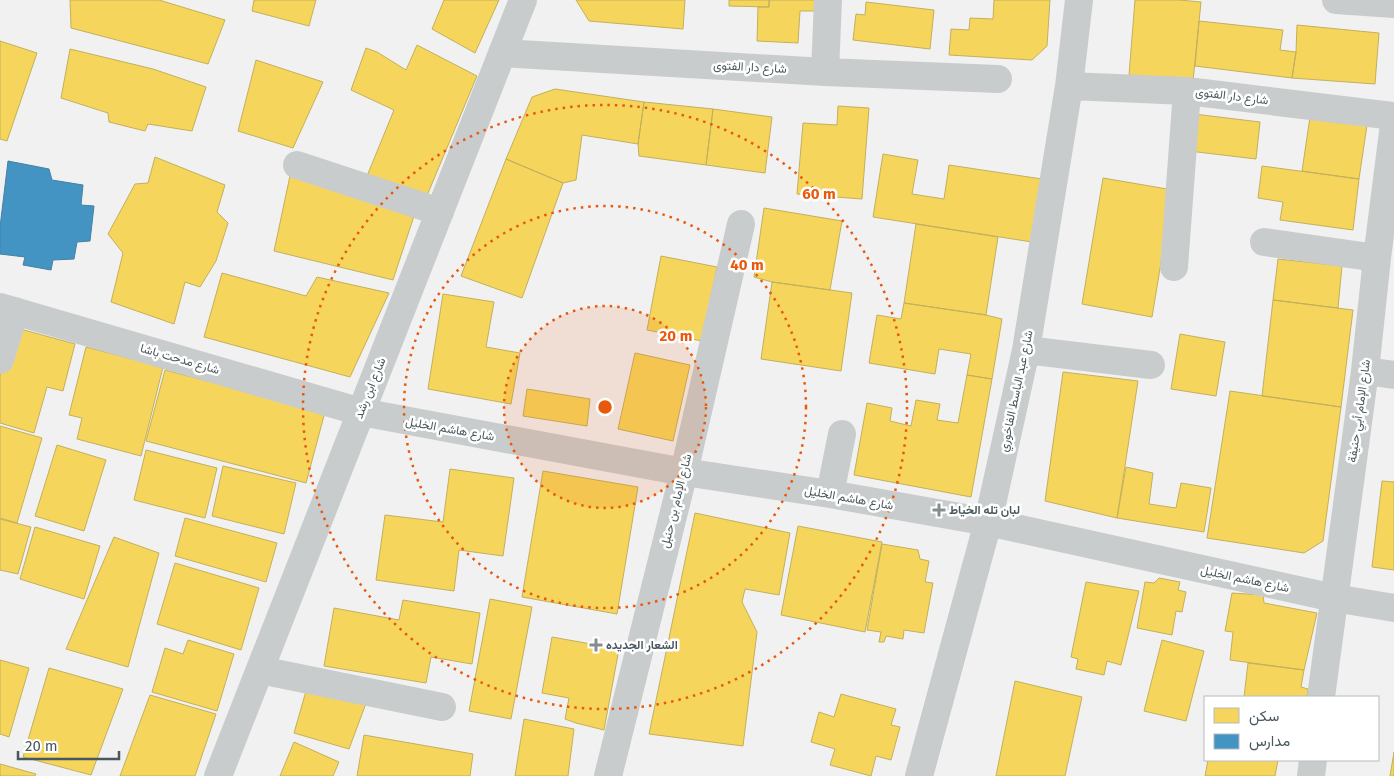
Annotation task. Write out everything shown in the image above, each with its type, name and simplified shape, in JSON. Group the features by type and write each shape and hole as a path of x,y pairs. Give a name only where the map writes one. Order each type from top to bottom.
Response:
{"street":[{"name":"شارع ابن رشد","path":"218,776 523,0"},
{"path":"825,72 828,0"},
{"name":"شارع عبد الباسط الفاخوري","path":"919,776 988,522 1026,350 1069,86 1079,0"},
{"path":"1336,0 1394,4"},
{"name":"شارع دار الفتوى","path":"502,53 825,72 998,79"},
{"name":"شارع دار الفتوى","path":"1069,86 1187,91 1394,116"},
{"path":"1174,268 1187,91"},
{"name":"شارع الإمام أبي حنيفة","path":"1321,696 1365,371 1394,124"},
{"path":"297,165 440,212"},
{"name":"شارع الإمام بن حنبل","path":"608,776 684,472 741,224"},
{"path":"1264,242 1377,258"},
{"path":"0,360 7,309"},
{"name":"شارع مدحت باشا","path":"7,309 360,412"},
{"path":"1026,350 1151,365"},
{"path":"1365,371 1394,375"},
{"name":"شارع هاشم الخليل","path":"360,412 684,472 830,494 988,522 1334,598 1394,608"},
{"path":"830,494 842,434"},
{"path":"260,670 442,707"},
{"path":"1311,776 1313,761"}],"building: سكن":[{"path":"70,0 159,0 225,20 208,64 71,28"},
{"path":"254,0 316,0 309,26 252,11"},
{"path":"444,0 499,0 475,53 432,29"},
{"path":"576,0 685,0 683,29 589,21"},
{"path":"729,0 769,0 769,7 729,6"},
{"path":"769,0 816,0 816,11 800,11 798,43 757,41 758,7 769,7"},
{"path":"994,0 1050,0 1047,46 1032,60 949,55 951,29 969,30 970,18 993,19"},
{"path":"1135,0 1201,2 1193,81 1129,75"},
{"path":"866,2 934,10 930,49 853,40 856,14 865,15"},
{"path":"1199,21 1283,30 1280,50 1296,52 1292,78 1195,66"},
{"path":"1297,25 1379,33 1375,84 1292,78 1296,52"},
{"path":"0,41 37,53 7,141 0,139"},
{"path":"417,45 477,76 426,198 367,176 394,110 351,90 366,48 377,52 406,70"},
{"path":"70,49 153,69 206,87 192,131 148,124 145,131 109,122 108,113 61,98"},
{"path":"256,60 323,82 293,148 238,131"},
{"path":"555,89 644,102 638,144 582,135 576,180 563,183 506,159 532,97"},
{"path":"644,102 713,109 706,165 639,156 638,144"},
{"path":"838,106 869,108 862,199 797,194 803,123 837,125"},
{"path":"713,109 772,117 765,173 706,165"},
{"path":"1194,114 1260,122 1256,159 1189,151"},
{"path":"1310,117 1367,125 1359,179 1302,171"},
{"path":"883,154 918,160 912,194 944,199 949,165 1042,179 1032,242 873,217"},
{"path":"155,157 225,185 217,212 228,223 216,261 200,287 185,282 174,324 111,302 123,253 108,234 135,184 148,183"},
{"path":"506,159 563,183 522,298 461,276"},
{"path":"1262,166 1359,179 1353,230 1280,220 1283,202 1258,198"},
{"path":"291,171 415,213 393,280 274,251"},
{"path":"1103,178 1173,190 1152,317 1082,304"},
{"path":"764,208 842,221 830,290 772,282 754,277"},
{"path":"916,224 998,237 986,315 904,303"},
{"path":"661,256 717,267 702,341 647,330"},
{"path":"1278,259 1342,266 1338,308 1273,300"},
{"path":"222,273 306,296 317,277 389,293 350,377 204,337"},
{"path":"772,282 852,293 841,371 761,359"},
{"path":"443,294 494,302 486,347 520,353 511,404 428,389"},
{"path":"1273,300 1353,310 1341,407 1262,396"},
{"path":"904,303 1002,319 992,379 967,375 971,354 939,349 935,374 869,363 877,315 901,319"},
{"path":"13,327 75,344 63,391 47,387 34,433 0,423 0,376"},
{"path":"1180,334 1225,342 1216,396 1171,389"},
{"path":"86,347 163,367 141,456 77,439 82,418 69,415"},
{"path":"635,353 690,365 673,441 618,429"},
{"path":"165,370 325,412 306,483 146,441"},
{"path":"1063,372 1138,381 1117,518 1045,501"},
{"path":"967,375 992,379 971,497 854,475 867,403 892,408 890,421 911,426 916,400 940,404 937,420 958,423"},
{"path":"527,389 590,399 587,426 523,416"},
{"path":"1230,391 1341,407 1323,541 1304,553 1207,538"},
{"path":"0,426 42,438 17,523 0,518"},
{"path":"57,445 106,460 84,531 35,516"},
{"path":"146,450 217,468 205,518 134,500"},
{"path":"223,466 296,483 284,534 212,516"},
{"path":"1126,467 1153,473 1149,504 1176,508 1181,483 1211,488 1204,532 1117,518"},
{"path":"450,469 514,478 503,556 459,550 454,591 376,580 385,515 443,522"},
{"path":"543,471 638,487 617,614 522,597"},
{"path":"1382,481 1394,482 1394,570 1372,567"},
{"path":"695,513 790,533 779,595 745,589 742,602 757,632 743,746 649,734"},
{"path":"185,518 277,543 266,582 175,556"},
{"path":"0,519 31,527 18,574 0,570"},
{"path":"798,526 882,542 865,632 781,615"},
{"path":"35,527 100,546 84,599 20,579"},
{"path":"114,537 159,553 128,667 66,649"},
{"path":"882,544 918,550 920,559 929,561 925,582 933,583 924,633 904,630 903,639 886,636 884,642 879,642 881,632 867,630"},
{"path":"175,563 259,588 241,650 157,624"},
{"path":"1159,578 1180,582 1178,590 1186,592 1182,612 1176,611 1172,635 1137,628 1145,582 1154,583"},
{"path":"1086,582 1139,591 1121,665 1107,661 1104,675 1076,669 1078,659 1071,657"},
{"path":"1232,593 1263,595 1264,603 1317,613 1304,670 1230,660 1233,632 1225,631"},
{"path":"490,599 532,607 511,719 469,711"},
{"path":"403,600 480,613 472,664 431,657 426,683 324,666 334,608 399,620"},
{"path":"552,637 619,649 604,730 565,719 569,698 542,693"},
{"path":"188,640 234,654 217,711 152,692 165,648 183,654"},
{"path":"1162,640 1204,651 1186,721 1144,711"},
{"path":"0,660 29,668 9,737 0,734"},
{"path":"1248,663 1304,670 1301,687 1308,689 1307,696 1244,696"},
{"path":"49,668 123,689 91,775 23,757"},
{"path":"1015,681 1082,697 1065,776 996,776"},
{"path":"308,684 368,698 349,749 294,733"},
{"path":"841,694 896,709 891,725 900,727 891,760 876,756 871,776 830,765 835,749 811,742 819,712 834,717"},
{"path":"150,695 216,714 195,776 120,776"},
{"path":"524,719 574,729 568,776 515,776"},
{"path":"364,735 473,754 470,776 357,776"},
{"path":"294,742 339,762 333,776 280,776"},
{"path":"1394,752 1394,776 1390,776"},
{"path":"1208,761 1278,761 1275,776 1205,776"},
{"path":"0,764 36,774 35,776 0,776"}],"building: مدارس":[{"path":"8,161 49,169 52,180 83,185 81,205 94,206 90,241 77,242 74,259 53,260 51,270 23,265 25,257 0,254 0,227"}],"place":[{"name":"لبان تله الخياط","path":"939,510"},
{"name":"الشعار الجديده","path":"596,645"}]}
